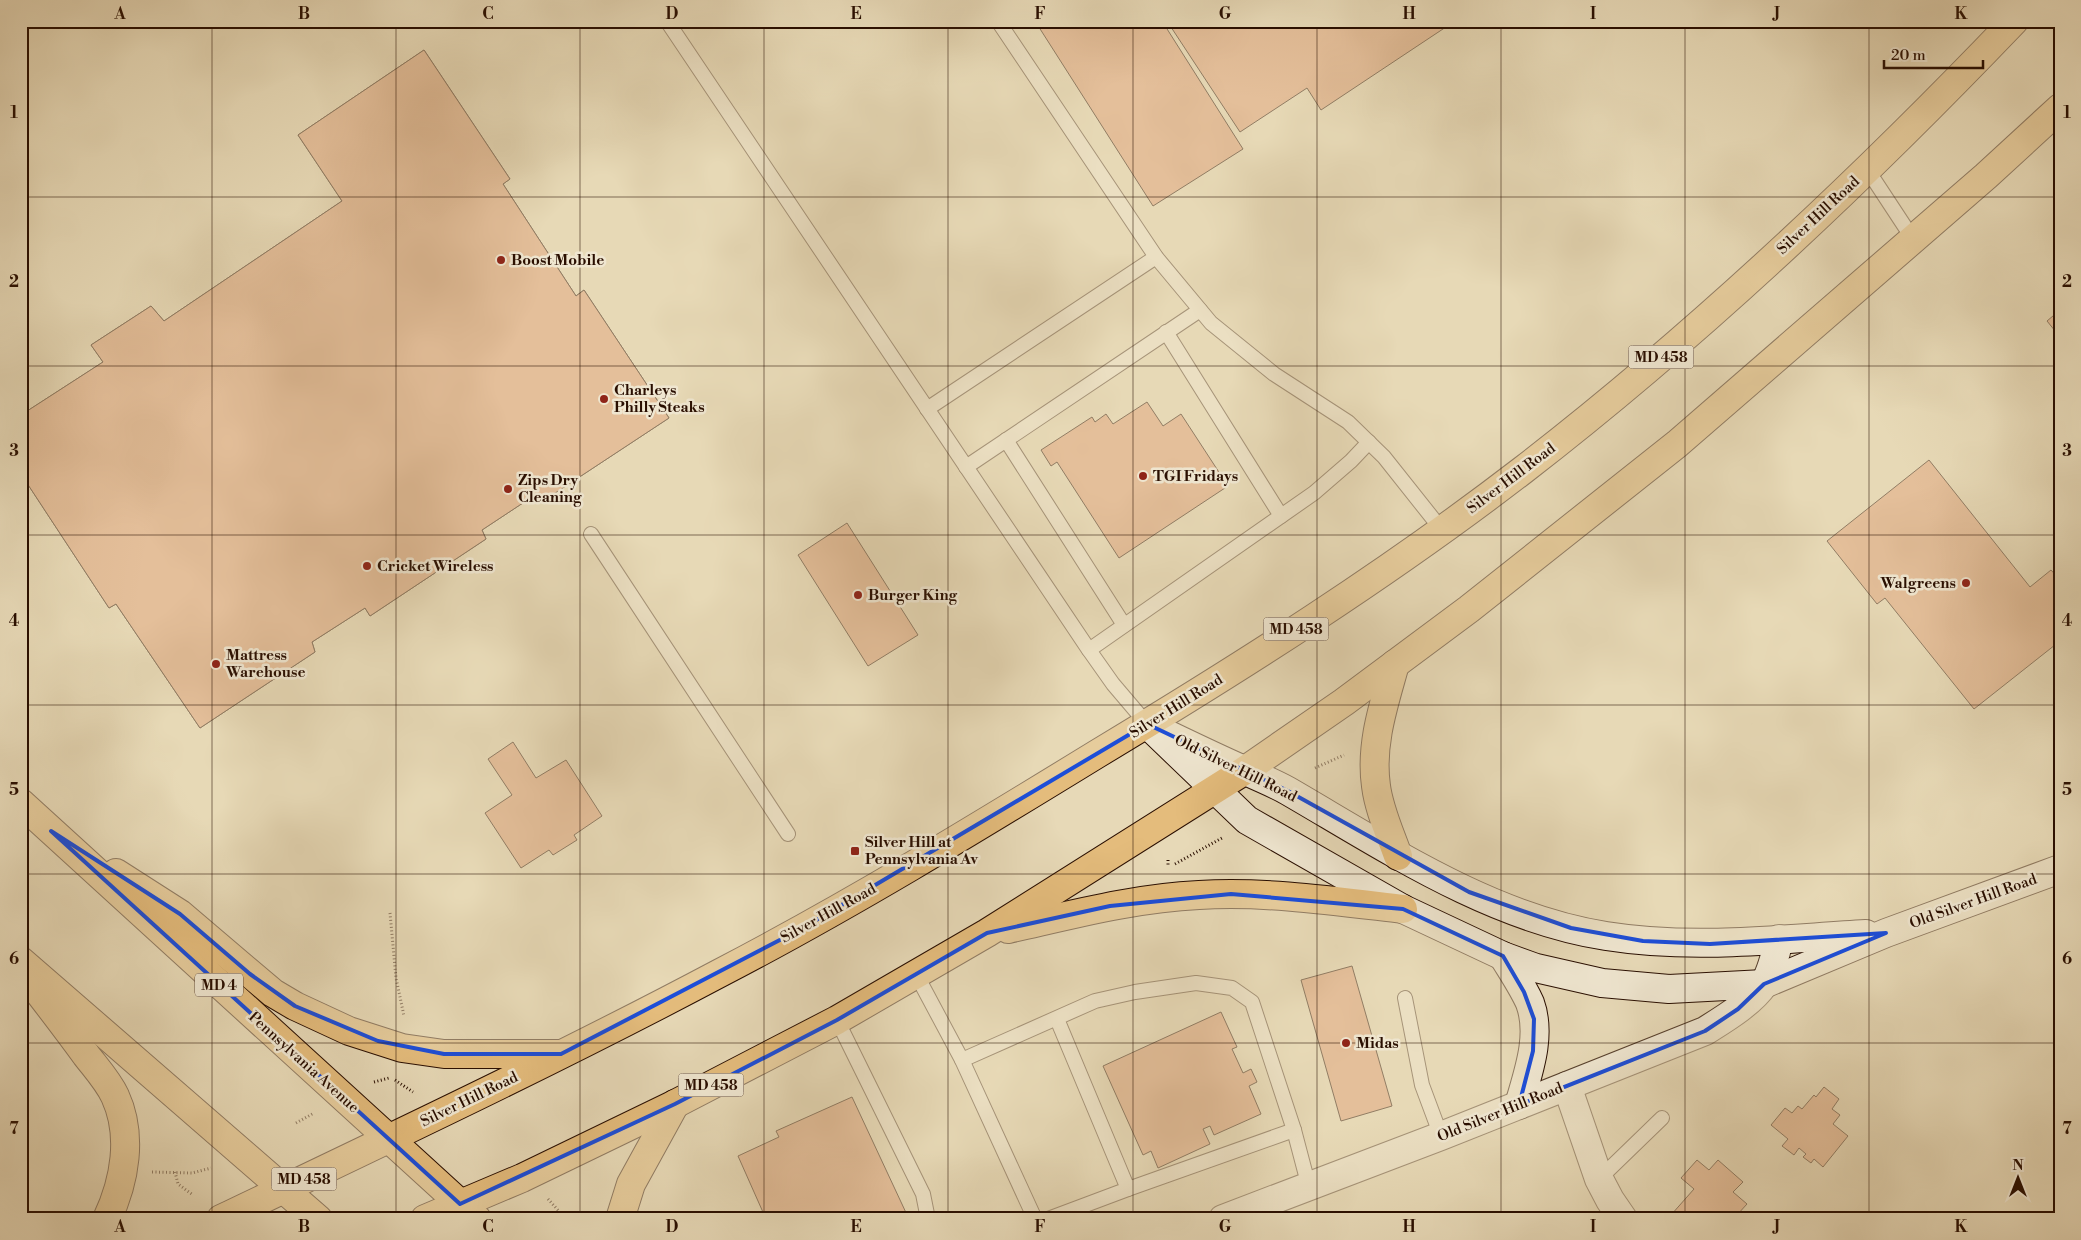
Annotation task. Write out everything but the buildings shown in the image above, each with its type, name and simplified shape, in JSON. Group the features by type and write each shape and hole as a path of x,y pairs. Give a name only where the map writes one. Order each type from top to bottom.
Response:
{"main road":[{"name":"Silver Hill Road","path":"221,1219 561,1054 720,973 878,886 1243,664 1442,530 1522,471 1590,417 1734,293 1867,169 1922,116 2014,21"},
{"name":"MD 458","path":"426,1219 468,1211 522,1178 675,1104 837,1020 987,933 1244,771 1395,664 1540,554 1677,444 1914,239 2060,108"},
{"path":"1395,664 1378,731 1374,770 1380,805 1398,856"},
{"name":"Pennsylvania Avenue","path":"21,803 468,1211"},
{"path":"51,831 180,914 273,993 331,1023 386,1043 444,1054 561,1054"},
{"path":"987,933 1110,906 1196,895 1268,895 1403,910"},
{"path":"21,961 318,1219"},
{"path":"21,969 115,1096 125,1133 124,1169 107,1219"},
{"path":"620,1219 631,1184 675,1104"}],"street":[{"name":"Old Silver Hill Road","path":"1147,724 1286,790 1398,856 1469,892 1504,907 1571,928 1605,936 1677,944 1710,944 1886,933"},
{"name":"Old Silver Hill Road","path":"1147,724 1247,820 1403,910 1503,956 1536,968 1568,976 1634,987 1700,988 1764,984 1886,933 2060,869"},
{"name":"Old Silver Hill Road","path":"1223,1219 1441,1136 1705,1031 1738,1009 1764,984 1775,956 1779,939"},
{"path":"1503,956 1524,992 1534,1018 1533,1051 1520,1105"},
{"path":"1567,1086 1599,1179 1623,1219"}],"lane":[{"path":"667,21 1089,650 1113,684 1147,724"},
{"path":"998,21 1156,257 1211,323 1274,374 1348,422 1384,457 1442,530"},
{"path":"1867,169 1914,239"},
{"path":"927,409 1156,257"},
{"path":"966,467 1200,310"},
{"path":"1166,332 1281,516"},
{"path":"1006,440 1124,625"},
{"path":"1089,650 1314,493 1351,461 1369,442"},
{"path":"590,534 788,834"},
{"path":"916,974 962,1060 1035,1219"},
{"path":"962,1060 1095,1002 1135,992 1196,983 1232,988 1252,1002 1294,1130 1309,1187"},
{"path":"1405,998 1422,1085 1441,1136"},
{"path":"1056,1019 1128,1189"},
{"path":"837,1020 923,1194 928,1219"},
{"path":"1599,1179 1662,1118"},
{"path":"1048,1219 1294,1130"}],"path":[{"path":"1315,768 1346,755"},
{"path":"1168,866 1224,837"},
{"path":"390,913 396,978 405,1020"},
{"path":"374,1082 391,1078 413,1092"},
{"path":"296,1123 315,1113"},
{"path":"150,1172 192,1173 211,1168"},
{"path":"175,1172 178,1184 193,1195"},
{"path":"548,1199 566,1219"}],"highlighted area":[{"path":"1147,724 1286,790 1469,892 1571,928 1643,941 1710,944 1886,933 1764,984 1738,1009 1705,1031 1519,1105 1533,1051 1534,1019 1524,992 1503,956 1403,909 1231,894 1110,906 987,933 837,1020 675,1104 460,1204 51,831 180,914 250,974 295,1006 378,1041 444,1054 561,1054 801,929"}],"place":[{"name":"Boost Mobile","path":"501,260"},
{"name":"Charleys Philly Steaks","path":"604,399"},
{"name":"TGI Fridays","path":"1143,476"},
{"name":"Zips Dry Cleaning","path":"508,489"},
{"name":"Cricket Wireless","path":"367,566"},
{"name":"Walgreens","path":"1966,583"},
{"name":"Burger King","path":"858,595"},
{"name":"Mattress Warehouse","path":"216,664"},
{"name":"Silver Hill at Pennsylvania Av","path":"855,851"},
{"name":"Midas","path":"1346,1043"}]}
